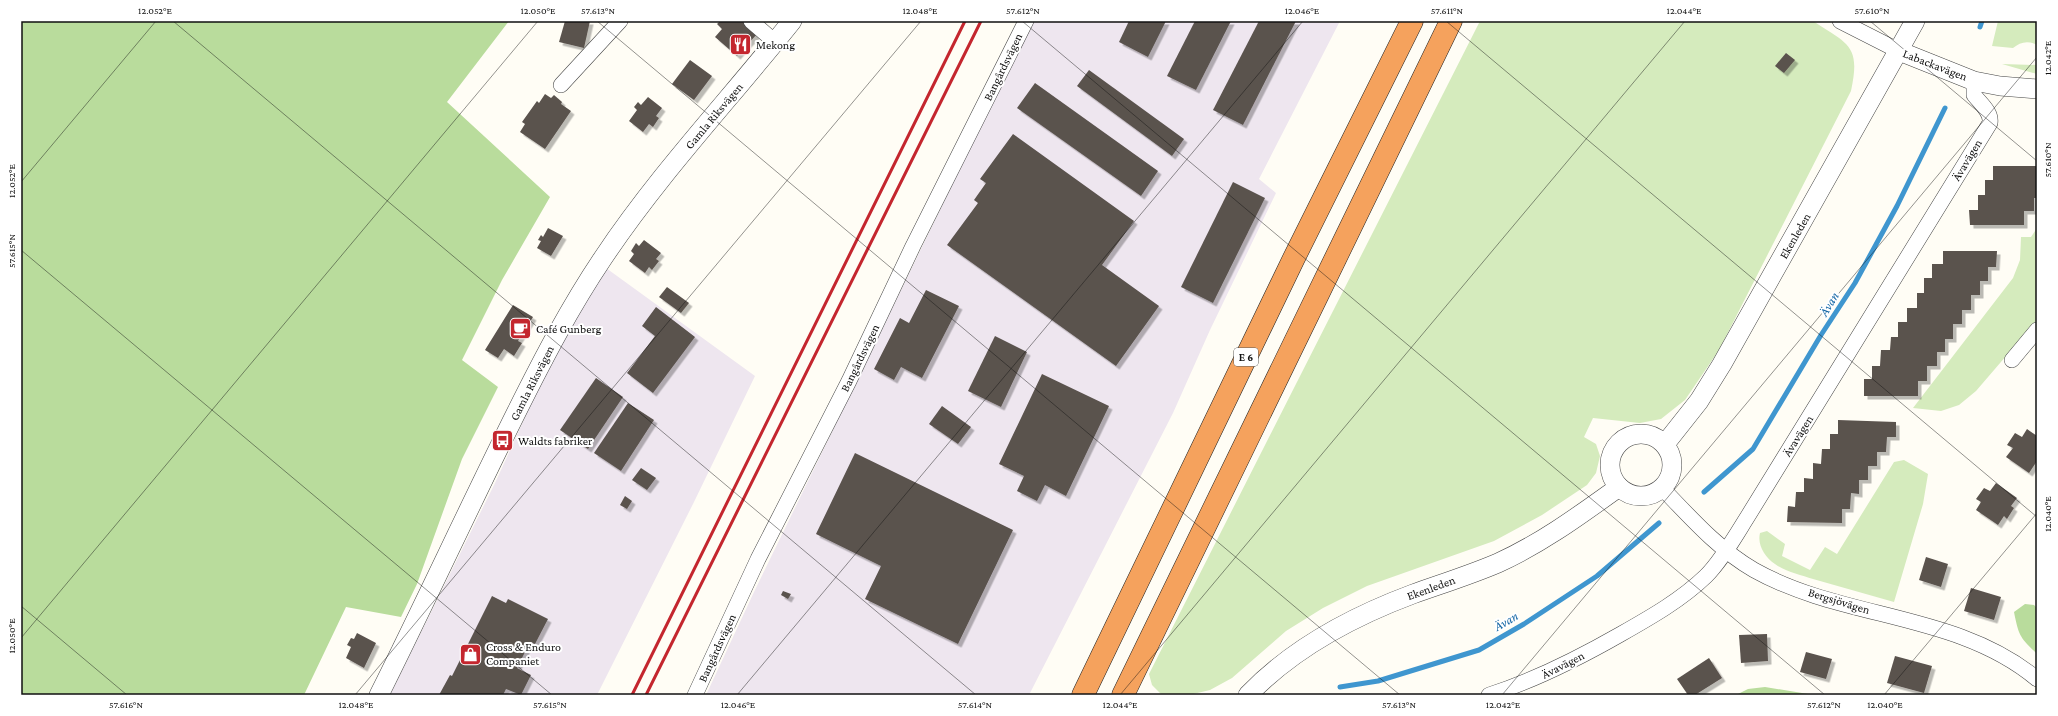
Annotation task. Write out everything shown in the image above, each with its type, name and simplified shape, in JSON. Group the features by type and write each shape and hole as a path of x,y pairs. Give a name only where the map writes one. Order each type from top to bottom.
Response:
{"highway":[{"name":"E 6","path":"1083,695 1284,280 1412,21"},
{"path":"1123,695 1451,21"}],"street":[{"path":"561,85 620,21"},
{"path":"751,21 775,42"},
{"name":"Gamla Riksvägen","path":"379,695 431,591 485,474 565,318 603,258 657,184 792,21"},
{"name":"Bangårdsvägen","path":"695,695 758,559 849,381 913,246 1026,21"},
{"name":"Labackavägen","path":"1840,21 1899,51 1974,80 2000,86 2037,89"},
{"name":"Ekenleden","path":"1665,444 1699,401 1722,364 1915,21"},
{"name":"Ävavägen","path":"1489,695 1531,681 1571,662 1657,613 1688,591 1708,574 1748,516 1990,123 1991,118 1988,111 1974,95 1974,80"},
{"path":"2012,360 2037,330"},
{"path":"1641,433 1658,438 1665,444 1672,458 1672,466 1671,474 1662,488 1650,495 1637,496 1619,487 1611,475 1609,461 1617,444 1624,438 1641,433"},
{"name":"Ekenleden","path":"1248,695 1276,669 1330,634 1378,609 1498,563 1532,546 1569,524 1619,487"},
{"name":"Bergsjövägen","path":"1662,488 1725,550 1754,570 1798,589 1952,633 1982,644 2006,657 2037,679"}],"shaded area":[{"path":"1032,21 1340,21 1259,179 1276,193 1210,330 1173,413 1029,695 706,695 754,592"},
{"path":"606,268 755,376 693,504 597,695 390,695 495,483 555,352"}],"green space":[{"path":"21,21 509,21 447,102 550,197 502,280 462,360 498,387 462,459 417,584 401,617 346,607 304,695 21,695"},
{"path":"1480,21 1813,21 1835,35 1849,47 1853,55 1854,76 1851,91 1719,350 1685,400 1661,419 1640,423 1593,418 1584,437 1596,444 1600,456 1596,473 1587,485 1542,515 1494,541 1367,586 1323,608 1286,631 1232,678 1210,690 1189,695 1162,695 1152,685 1149,674"},
{"path":"1998,21 2037,21 2037,45 2027,42 2018,44 2013,48 1992,46"},
{"path":"2002,64 2037,65 2037,74"},
{"path":"2037,228 2037,320 1976,391 1959,405 1941,411 1913,408 2013,278 2020,260 2021,237 2031,237"},
{"path":"1904,460 1928,474 1923,504 1894,602 1789,571 1779,567 1765,554 1759,537 1760,533 1767,531 1785,544 1782,556 1810,570 1825,547 1837,554 1894,462"},
{"path":"2025,604 2034,605 2037,608 2037,654 2021,636 2014,612"},
{"path":"1765,687 1814,695 1736,695 1748,689"}],"building":[{"path":"565,21 590,21 584,48 559,42"},
{"path":"720,21 745,21 758,33 737,56 715,37 722,29 717,24"},
{"path":"1129,21 1166,21 1148,57 1119,42"},
{"path":"1195,21 1231,21 1196,90 1167,76"},
{"path":"1259,21 1296,21 1243,125 1213,110"},
{"path":"1786,53 1795,60 1784,73 1775,66"},
{"path":"690,60 712,76 694,100 672,84"},
{"path":"1089,70 1184,139 1172,156 1077,86"},
{"path":"1035,83 1158,171 1141,196 1017,108"},
{"path":"545,94 551,98 554,95 562,102 561,104 571,111 545,149 520,132 525,124 522,122 537,101 539,103"},
{"path":"648,97 662,108 656,116 659,118 653,127 649,124 643,132 629,121 637,110 634,107 638,102 641,105"},
{"path":"1013,134 1134,221 1102,265 1159,306 1116,366 947,245 978,203 974,200 986,183 980,179"},
{"path":"1993,166 2037,166 2037,198 2034,198 2034,211 2024,211 2024,225 1970,225 1969,210 1978,210 1978,195 1985,195 1985,180 1993,180"},
{"path":"1233,182 1265,198 1213,303 1181,287"},
{"path":"548,228 563,236 551,256 537,248 541,241 538,240 541,235 543,237"},
{"path":"644,240 661,253 656,259 659,261 652,270 649,267 645,273 629,261 634,254 631,251 636,243 639,246"},
{"path":"1943,251 1997,251 1996,267 1988,267 1988,281 1980,281 1980,295 1971,295 1971,310 1962,310 1962,324 1953,324 1953,339 1945,339 1945,352 1937,352 1937,366 1927,366 1927,381 1918,381 1918,396 1864,396 1864,379 1872,379 1872,366 1880,366 1881,350 1890,350 1891,337 1898,337 1898,322 1907,322 1907,308 1917,308 1917,293 1924,293 1924,278 1932,278 1932,264 1943,264"},
{"path":"667,287 689,303 681,313 659,297"},
{"path":"926,290 959,306 922,378 901,367 894,380 874,369 900,318 909,323"},
{"path":"513,305 533,317 518,341 522,343 514,356 504,349 498,358 485,350"},
{"path":"656,307 695,337 653,393 627,373 655,336 642,326"},
{"path":"995,336 1027,352 1001,407 968,391"},
{"path":"1042,374 1109,406 1066,496 1045,485 1037,501 1017,491 1024,476 999,464"},
{"path":"596,378 623,397 588,449 560,430"},
{"path":"628,403 654,420 621,471 594,453"},
{"path":"942,406 971,427 958,444 929,424"},
{"path":"1838,420 1896,422 1896,437 1887,437 1886,452 1877,452 1877,466 1868,466 1868,480 1859,480 1859,494 1851,493 1850,509 1842,509 1842,523 1787,522 1788,506 1795,507 1796,492 1804,492 1804,478 1813,479 1813,463 1821,464 1822,449 1830,449 1830,434 1838,434"},
{"path":"2027,429 2037,436 2037,461 2029,473 2006,457 2013,448 2007,445 2015,433 2022,437"},
{"path":"855,453 1013,530 958,644 865,599 881,566 816,534"},
{"path":"641,468 656,478 647,490 632,480"},
{"path":"1996,483 2017,498 2011,506 2014,508 2007,519 2004,516 1998,525 1976,510 1981,502 1976,499 1984,488 1990,491"},
{"path":"625,496 632,501 627,509 620,505"},
{"path":"1926,557 1948,564 1941,587 1919,580"},
{"path":"1971,588 2001,597 1994,620 1964,611"},
{"path":"783,591 791,594 788,599 781,595"},
{"path":"492,596 506,603 508,599 548,619 535,644 530,642 517,668 531,675 521,695 506,689 503,695 439,695 450,675 452,676"},
{"path":"357,633 376,643 364,668 346,658 351,647 347,645 351,638 354,639"},
{"path":"1767,634 1768,661 1741,663 1739,635"},
{"path":"1806,652 1832,659 1826,679 1800,672"},
{"path":"1895,656 1932,666 1924,693 1887,683"},
{"path":"1709,658 1722,678 1695,695 1688,695 1677,679"}],"waterway":[{"name":"Ävan","path":"1980,27 1982,21"},
{"name":"Ävan","path":"1704,492 1753,449 1821,335 1855,283 1897,206 1945,108"},
{"name":"Ävan","path":"1340,687 1378,681 1479,650 1524,624 1597,576 1659,523"}],"railway":[{"path":"632,695 965,21"},
{"path":"646,695 981,21"}],"place":[{"name":"Mekong","path":"740,45"},
{"name":"Café Gunberg","path":"521,329"},
{"name":"Waldts fabriker","path":"502,441"},
{"name":"Cross & Enduro Companiet","path":"470,654"}]}
